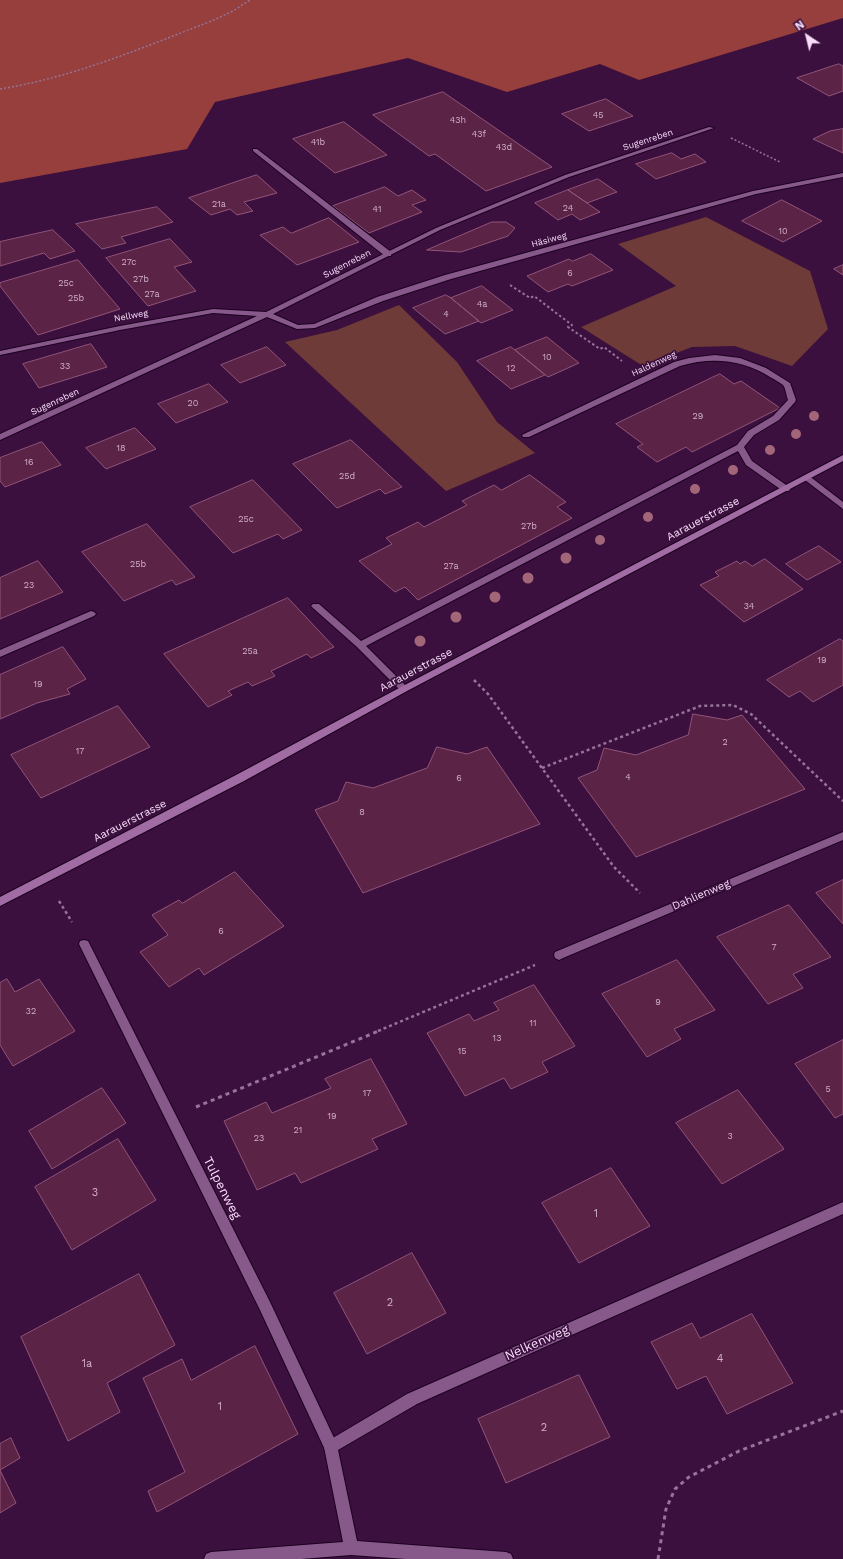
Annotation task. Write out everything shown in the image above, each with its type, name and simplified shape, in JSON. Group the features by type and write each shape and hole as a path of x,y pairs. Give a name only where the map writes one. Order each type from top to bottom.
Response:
{"main road":[{"name":"Aarauerstrasse","path":"0,902 240,778 404,689 808,478 843,458"}],"street":[{"name":"Sugenreben","path":"0,437 267,314 438,229 567,176 712,128"},
{"path":"255,150 388,254"},
{"name":"Häsiweg","path":"267,314 297,327 315,326 380,299 448,277 755,192 843,175"},
{"name":"Nellweg","path":"0,353 120,328 213,311 267,314"},
{"name":"Haldenweg","path":"526,435 677,364 692,359 730,358 754,364 772,374 787,385 792,400 776,418 751,433 740,447"},
{"path":"360,645 740,447 749,464 786,489"},
{"path":"808,478 843,506"},
{"path":"316,606 360,645 404,689"},
{"path":"0,654 90,614"},
{"name":"Dahlienweg","path":"559,954 843,836"},
{"name":"Tulpenweg","path":"84,944 265,1306 331,1447"},
{"name":"Nelkenweg","path":"331,1447 412,1399 843,1208"},
{"path":"331,1447 351,1548"},
{"path":"211,1559 351,1548 506,1559"}],"path":[{"path":"0,89 43,82 103,63 226,15 250,0"},
{"path":"731,138 786,164"},
{"path":"483,267 530,298 534,296 572,325 568,328 600,349 604,347 623,360 619,362 644,380"},
{"path":"457,662 488,694 614,867 660,912"},
{"path":"542,768 700,706 733,705 751,714 843,801"},
{"path":"43,880 66,909 84,944"},
{"path":"170,1118 559,954"},
{"path":"658,1559 666,1508 675,1489 689,1477 739,1451 843,1411"}],"shaded area":[{"path":"0,0 843,0 843,18 639,80 600,64 507,92 408,58 215,102 187,149 0,183"},
{"path":"706,217 810,271 828,329 792,366 735,346 692,347 643,366 581,327 676,286 618,244"},
{"path":"399,305 457,362 497,422 535,453 446,491 285,342 337,330"}],"building":[{"path":"839,64 843,66 843,91 829,96 797,78"},
{"path":"443,92 552,167 486,191 435,154 429,156 373,115"},
{"path":"606,99 633,116 589,131 562,114"},
{"path":"344,122 387,155 335,173 293,139"},
{"path":"843,129 843,153 813,139 830,131"},
{"path":"672,153 681,159 695,154 706,162 656,179 636,164"},
{"path":"257,175 277,193 244,202 253,211 237,215 230,209 211,215 189,198"},
{"path":"598,179 617,192 587,203 568,190"},
{"path":"385,187 398,196 412,190 426,200 412,205 422,212 369,233 333,206"},
{"path":"568,190 600,212 580,220 572,214 558,220 535,203"},
{"path":"782,200 822,221 783,242 742,221"},
{"path":"157,207 173,222 121,237 126,243 102,249 76,224"},
{"path":"329,218 359,242 297,265 260,235 283,227 291,233"},
{"path":"492,222 506,222 515,228 508,236 461,252 427,250"},
{"path":"53,230 75,251 50,259 44,253 0,266 0,242"},
{"path":"170,239 192,262 174,267 196,291 148,306 106,258"},
{"path":"591,254 613,270 572,286 568,284 548,292 527,276 569,259 572,261"},
{"path":"78,260 120,309 38,335 0,286 0,283"},
{"path":"843,265 843,275 834,269"},
{"path":"482,286 513,310 481,323 451,298"},
{"path":"446,295 479,321 445,334 413,308"},
{"path":"547,337 579,363 548,377 515,350"},
{"path":"91,344 107,367 39,388 23,364"},
{"path":"267,347 286,365 240,383 221,365"},
{"path":"511,347 545,375 511,389 477,361"},
{"path":"720,374 734,384 741,381 780,408 692,452 686,447 657,462 637,447 643,444 616,424"},
{"path":"209,384 228,402 176,423 158,404"},
{"path":"135,428 156,449 106,469 86,448"},
{"path":"351,440 402,487 385,494 380,489 337,508 293,464"},
{"path":"42,442 61,465 5,487 0,481 0,458"},
{"path":"530,475 566,502 557,507 572,518 418,600 405,587 395,592 359,561 392,544 386,538 418,522 424,527 467,505 462,501 494,485 501,490"},
{"path":"253,480 302,530 283,539 278,534 233,553 190,507"},
{"path":"147,524 195,577 176,585 172,580 124,601 82,552"},
{"path":"819,546 841,562 807,580 786,564"},
{"path":"765,559 803,589 744,622 700,585 719,576 715,572 737,561 740,564 745,561 752,566"},
{"path":"38,561 63,592 0,619 0,578"},
{"path":"288,598 334,647 311,658 307,654 271,671 275,676 252,686 248,682 228,691 232,695 208,707 164,654"},
{"path":"840,639 843,641 843,685 813,702 800,691 789,697 767,680"},
{"path":"63,647 86,679 67,689 70,694 37,703 0,719 0,675"},
{"path":"118,706 150,747 41,798 11,755"},
{"path":"693,714 727,720 742,715 805,789 636,857 578,778 597,770 604,748 636,755 688,735"},
{"path":"437,747 467,754 487,747 540,824 363,893 315,810 338,801 346,782 373,788 427,768"},
{"path":"235,872 284,926 204,975 199,968 169,987 140,952 168,935 152,915 179,900 182,903"},
{"path":"843,880 843,924 816,893"},
{"path":"789,905 831,957 793,974 803,988 768,1004 717,937"},
{"path":"677,960 715,1010 674,1029 681,1039 647,1057 602,994"},
{"path":"7,979 15,992 39,979 75,1031 13,1066 0,1045 0,983"},
{"path":"534,985 575,1046 542,1062 548,1072 511,1089 504,1078 465,1096 427,1033 469,1014 474,1021 499,1010 494,1003"},
{"path":"843,1040 843,1114 835,1118 795,1064"},
{"path":"371,1059 407,1124 372,1139 378,1149 301,1183 295,1173 257,1190 224,1121 266,1102 272,1113 331,1088 325,1079"},
{"path":"102,1088 126,1123 52,1169 29,1131"},
{"path":"738,1090 784,1149 722,1184 676,1123"},
{"path":"118,1139 156,1200 72,1250 35,1187"},
{"path":"611,1168 650,1226 579,1263 542,1203"},
{"path":"412,1253 446,1313 367,1354 334,1293"},
{"path":"139,1274 175,1345 107,1383 120,1412 68,1441 21,1337"},
{"path":"752,1314 793,1383 727,1414 706,1376 677,1389 651,1342 692,1323 700,1338"},
{"path":"255,1346 298,1434 157,1512 148,1491 185,1472 143,1378 182,1359 191,1380"},
{"path":"579,1375 610,1437 506,1483 478,1419"},
{"path":"11,1438 20,1458 0,1470 0,1444"},
{"path":"0,1470 16,1503 0,1513"}]}
